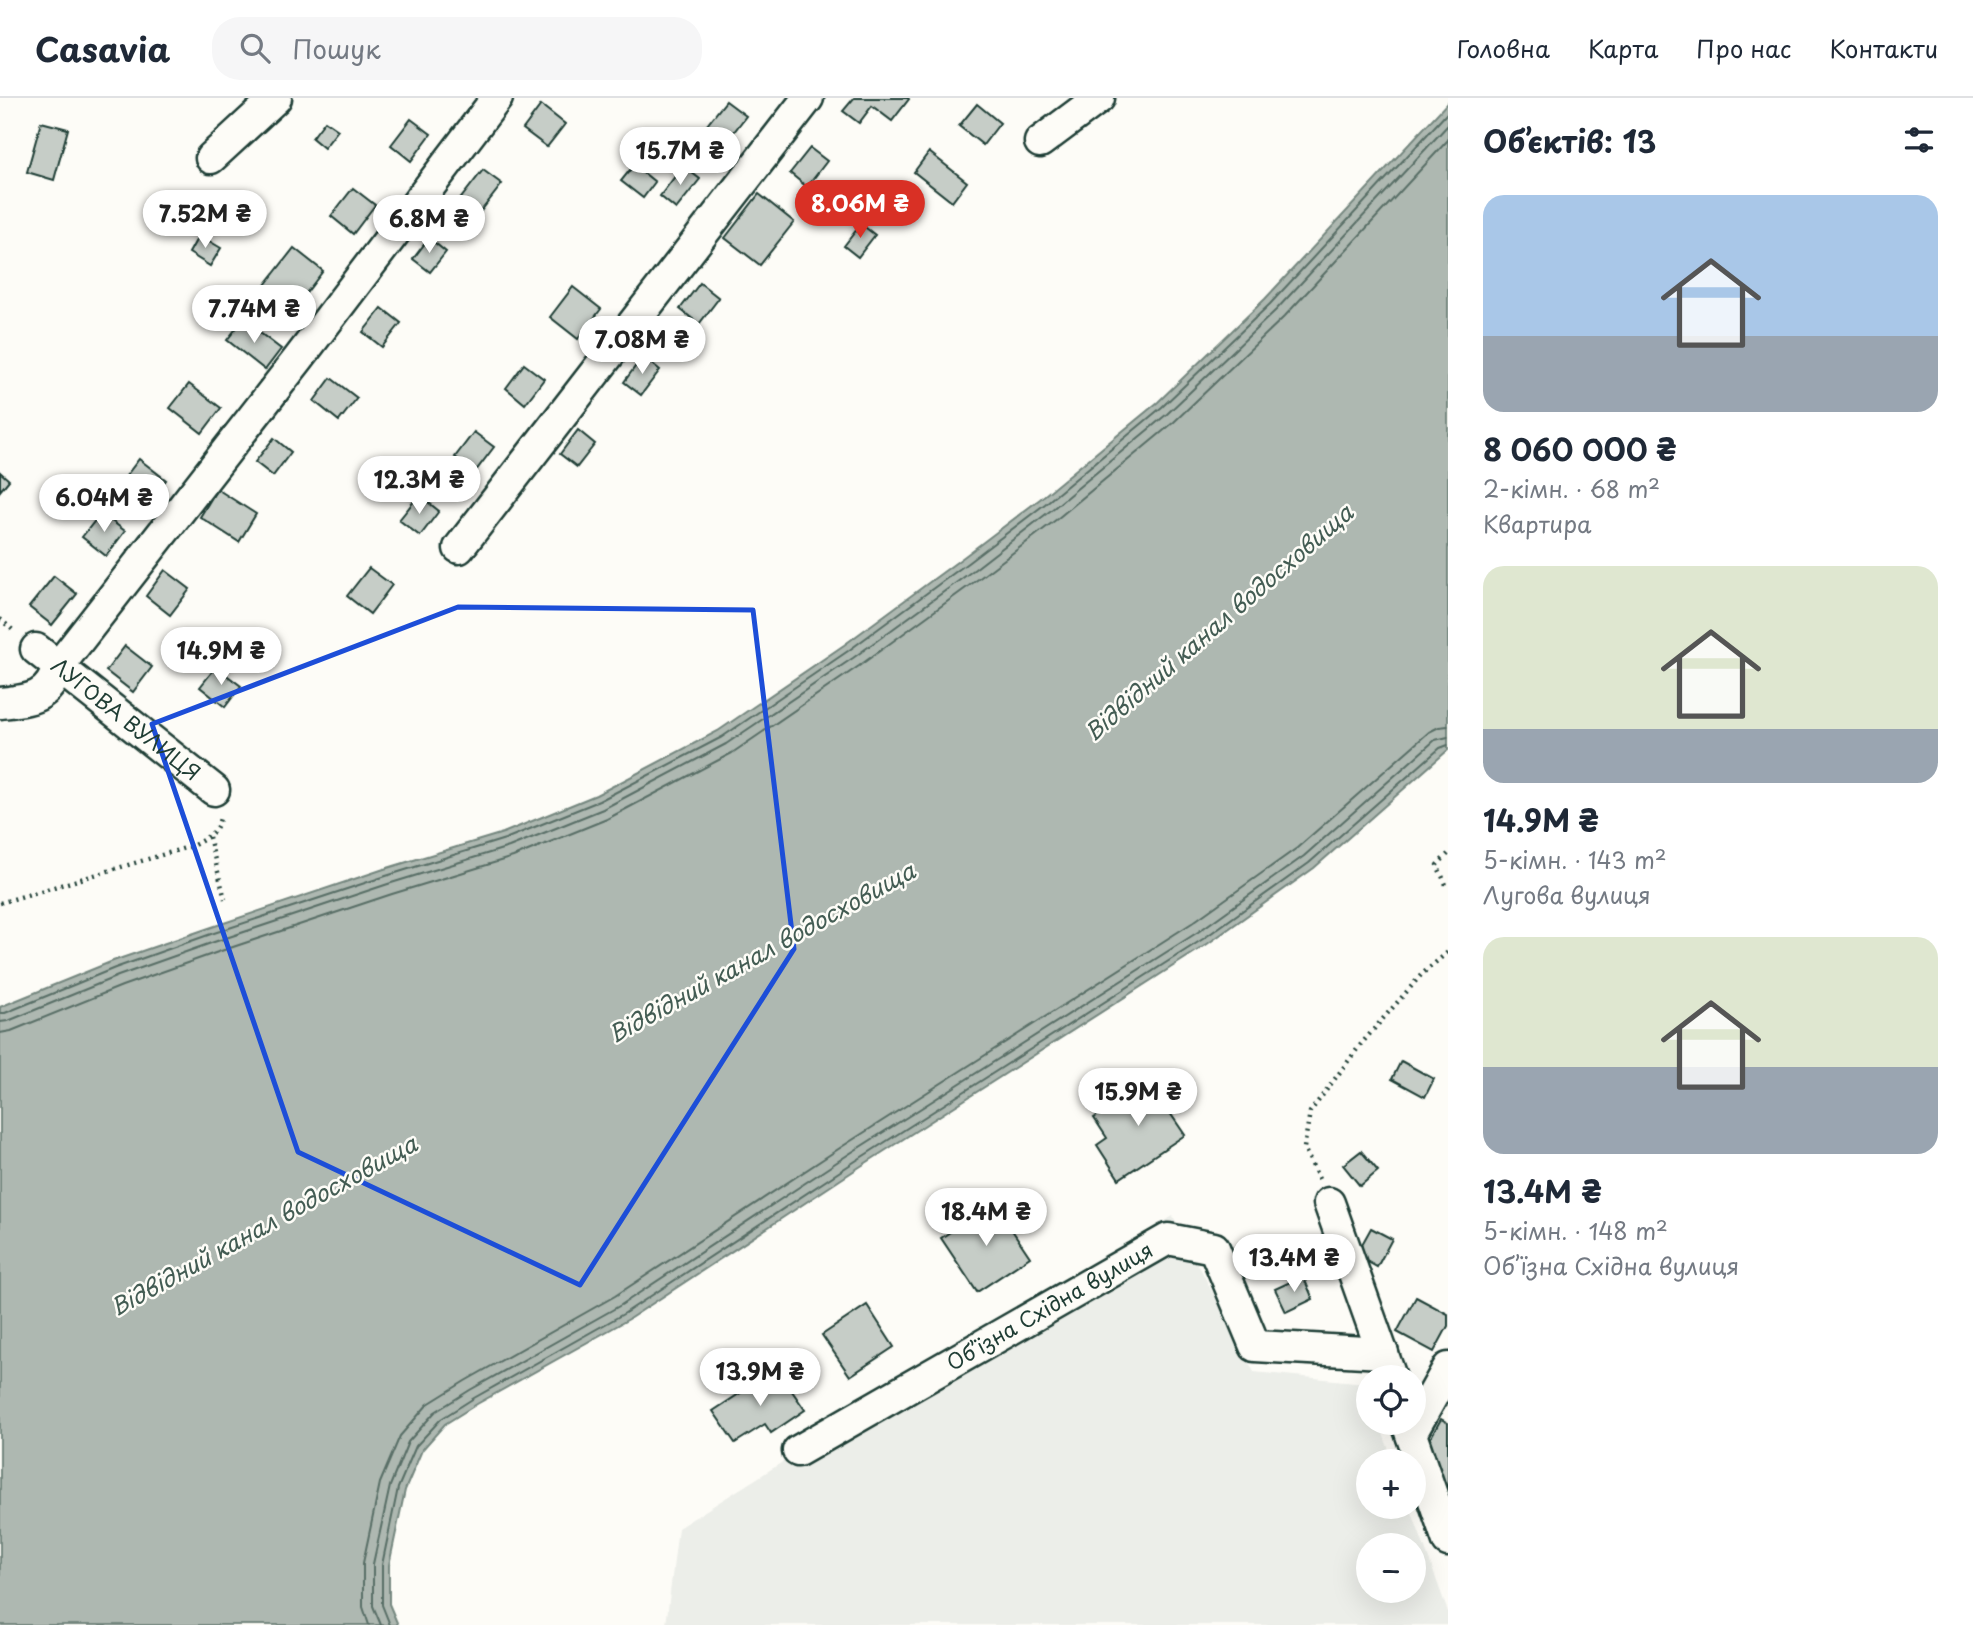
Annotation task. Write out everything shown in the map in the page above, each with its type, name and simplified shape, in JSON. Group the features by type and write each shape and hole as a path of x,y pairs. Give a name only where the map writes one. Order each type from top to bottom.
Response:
{"street":[{"path":"211,158 276,98"},
{"path":"0,703 30,700 44,692 54,680 47,658 290,369 497,98"},
{"path":"459,548 808,98"},
{"path":"1040,142 1099,98"},
{"name":"ЛУГОВА ВУЛИЦЯ","path":"47,658 214,790"},
{"name":"Обʼїзна Східна вулиця","path":"798,1451 1168,1240 1214,1248 1255,1346 1387,1365 1329,1203"},
{"path":"1426,1402 1448,1368"},
{"path":"1411,1435 1448,1541"}],"path":[{"path":"0,909 2,902 192,846 209,837 220,822 220,807 214,790"},
{"path":"209,837 225,899"},
{"path":"1448,854 1437,866 1448,889"},
{"path":"1329,1203 1304,1148 1310,1112 1361,1044 1422,974 1448,952"}],"highlighted area":[{"path":"458,607 753,610 794,949 580,1285 298,1152 152,724"}],"shaded area":[{"path":"1173,1216 1254,1372 1356,1382 1356,1435 1383,1435 1389,1449 1356,1449 1356,1519 1414,1519 1419,1533 1356,1533 1356,1603 1426,1603 1426,1551 1448,1612 1448,1625 666,1625 678,1528"}],"water":[{"name":"Відвідний канал водосховища","path":"1448,102 1448,750 1314,868 1206,945 858,1168 629,1319 445,1424 422,1450 405,1490 389,1565 389,1604 398,1625 0,1625 0,1007 113,961 384,869 503,833 596,795 718,731 844,645 965,556 1040,499 1158,402 1265,299"}],"building":[{"path":"854,98 909,99 892,121 872,106 859,123 843,111"},
{"path":"726,101 746,116 727,141 707,125"},
{"path":"977,104 1000,123 983,145 959,126"},
{"path":"541,105 565,124 547,147 523,129"},
{"path":"411,119 431,134 411,161 391,145"},
{"path":"325,121 338,130 324,148 312,138"},
{"path":"41,122 68,129 54,180 27,172"},
{"path":"810,148 827,161 807,187 790,173"},
{"path":"929,152 967,182 952,202 914,172"},
{"path":"634,165 655,182 643,198 621,181"},
{"path":"683,166 700,179 676,209 660,196"},
{"path":"483,170 502,184 477,216 458,202"},
{"path":"353,188 375,205 353,234 331,216"},
{"path":"759,194 794,222 760,265 725,238"},
{"path":"861,224 875,235 858,257 844,246"},
{"path":"199,235 221,248 210,266 189,253"},
{"path":"429,238 446,252 430,272 413,259"},
{"path":"294,248 323,271 294,309 265,285"},
{"path":"700,283 719,298 699,324 680,309"},
{"path":"573,287 601,309 578,339 550,317"},
{"path":"382,308 401,323 382,347 363,332"},
{"path":"243,320 281,349 265,370 227,340"},
{"path":"643,356 660,370 641,395 624,382"},
{"path":"524,364 544,379 525,404 506,388"},
{"path":"331,378 357,398 339,421 314,401"},
{"path":"189,384 221,408 202,433 170,408"},
{"path":"578,430 595,444 577,467 560,454"},
{"path":"474,432 494,447 475,472 455,457"},
{"path":"274,438 291,452 273,476 255,462"},
{"path":"139,459 166,480 153,497 126,476"},
{"path":"0,472 9,480 0,491"},
{"path":"217,489 256,514 239,542 200,517"},
{"path":"419,495 439,511 420,536 399,520"},
{"path":"101,513 125,531 106,556 82,537"},
{"path":"369,568 392,585 370,614 347,596"},
{"path":"165,570 190,589 170,615 146,596"},
{"path":"54,576 77,594 52,625 29,607"},
{"path":"125,646 152,667 133,692 106,671"},
{"path":"216,667 241,686 225,707 200,687"},
{"path":"1401,1061 1434,1079 1425,1097 1392,1079"},
{"path":"1157,1076 1174,1102 1166,1107 1185,1135 1119,1179 1097,1145 1107,1138 1094,1118"},
{"path":"1361,1151 1378,1171 1360,1186 1343,1165"},
{"path":"994,1203 1030,1257 977,1292 941,1238"},
{"path":"1371,1228 1392,1239 1377,1267 1356,1255"},
{"path":"1303,1276 1313,1299 1286,1312 1275,1289"},
{"path":"1416,1297 1448,1314 1448,1326 1434,1352 1397,1332"},
{"path":"867,1305 894,1347 850,1376 822,1335"},
{"path":"777,1369 805,1410 771,1433 765,1424 735,1443 713,1411"},
{"path":"1441,1419 1448,1423 1448,1501 1426,1449"}]}
